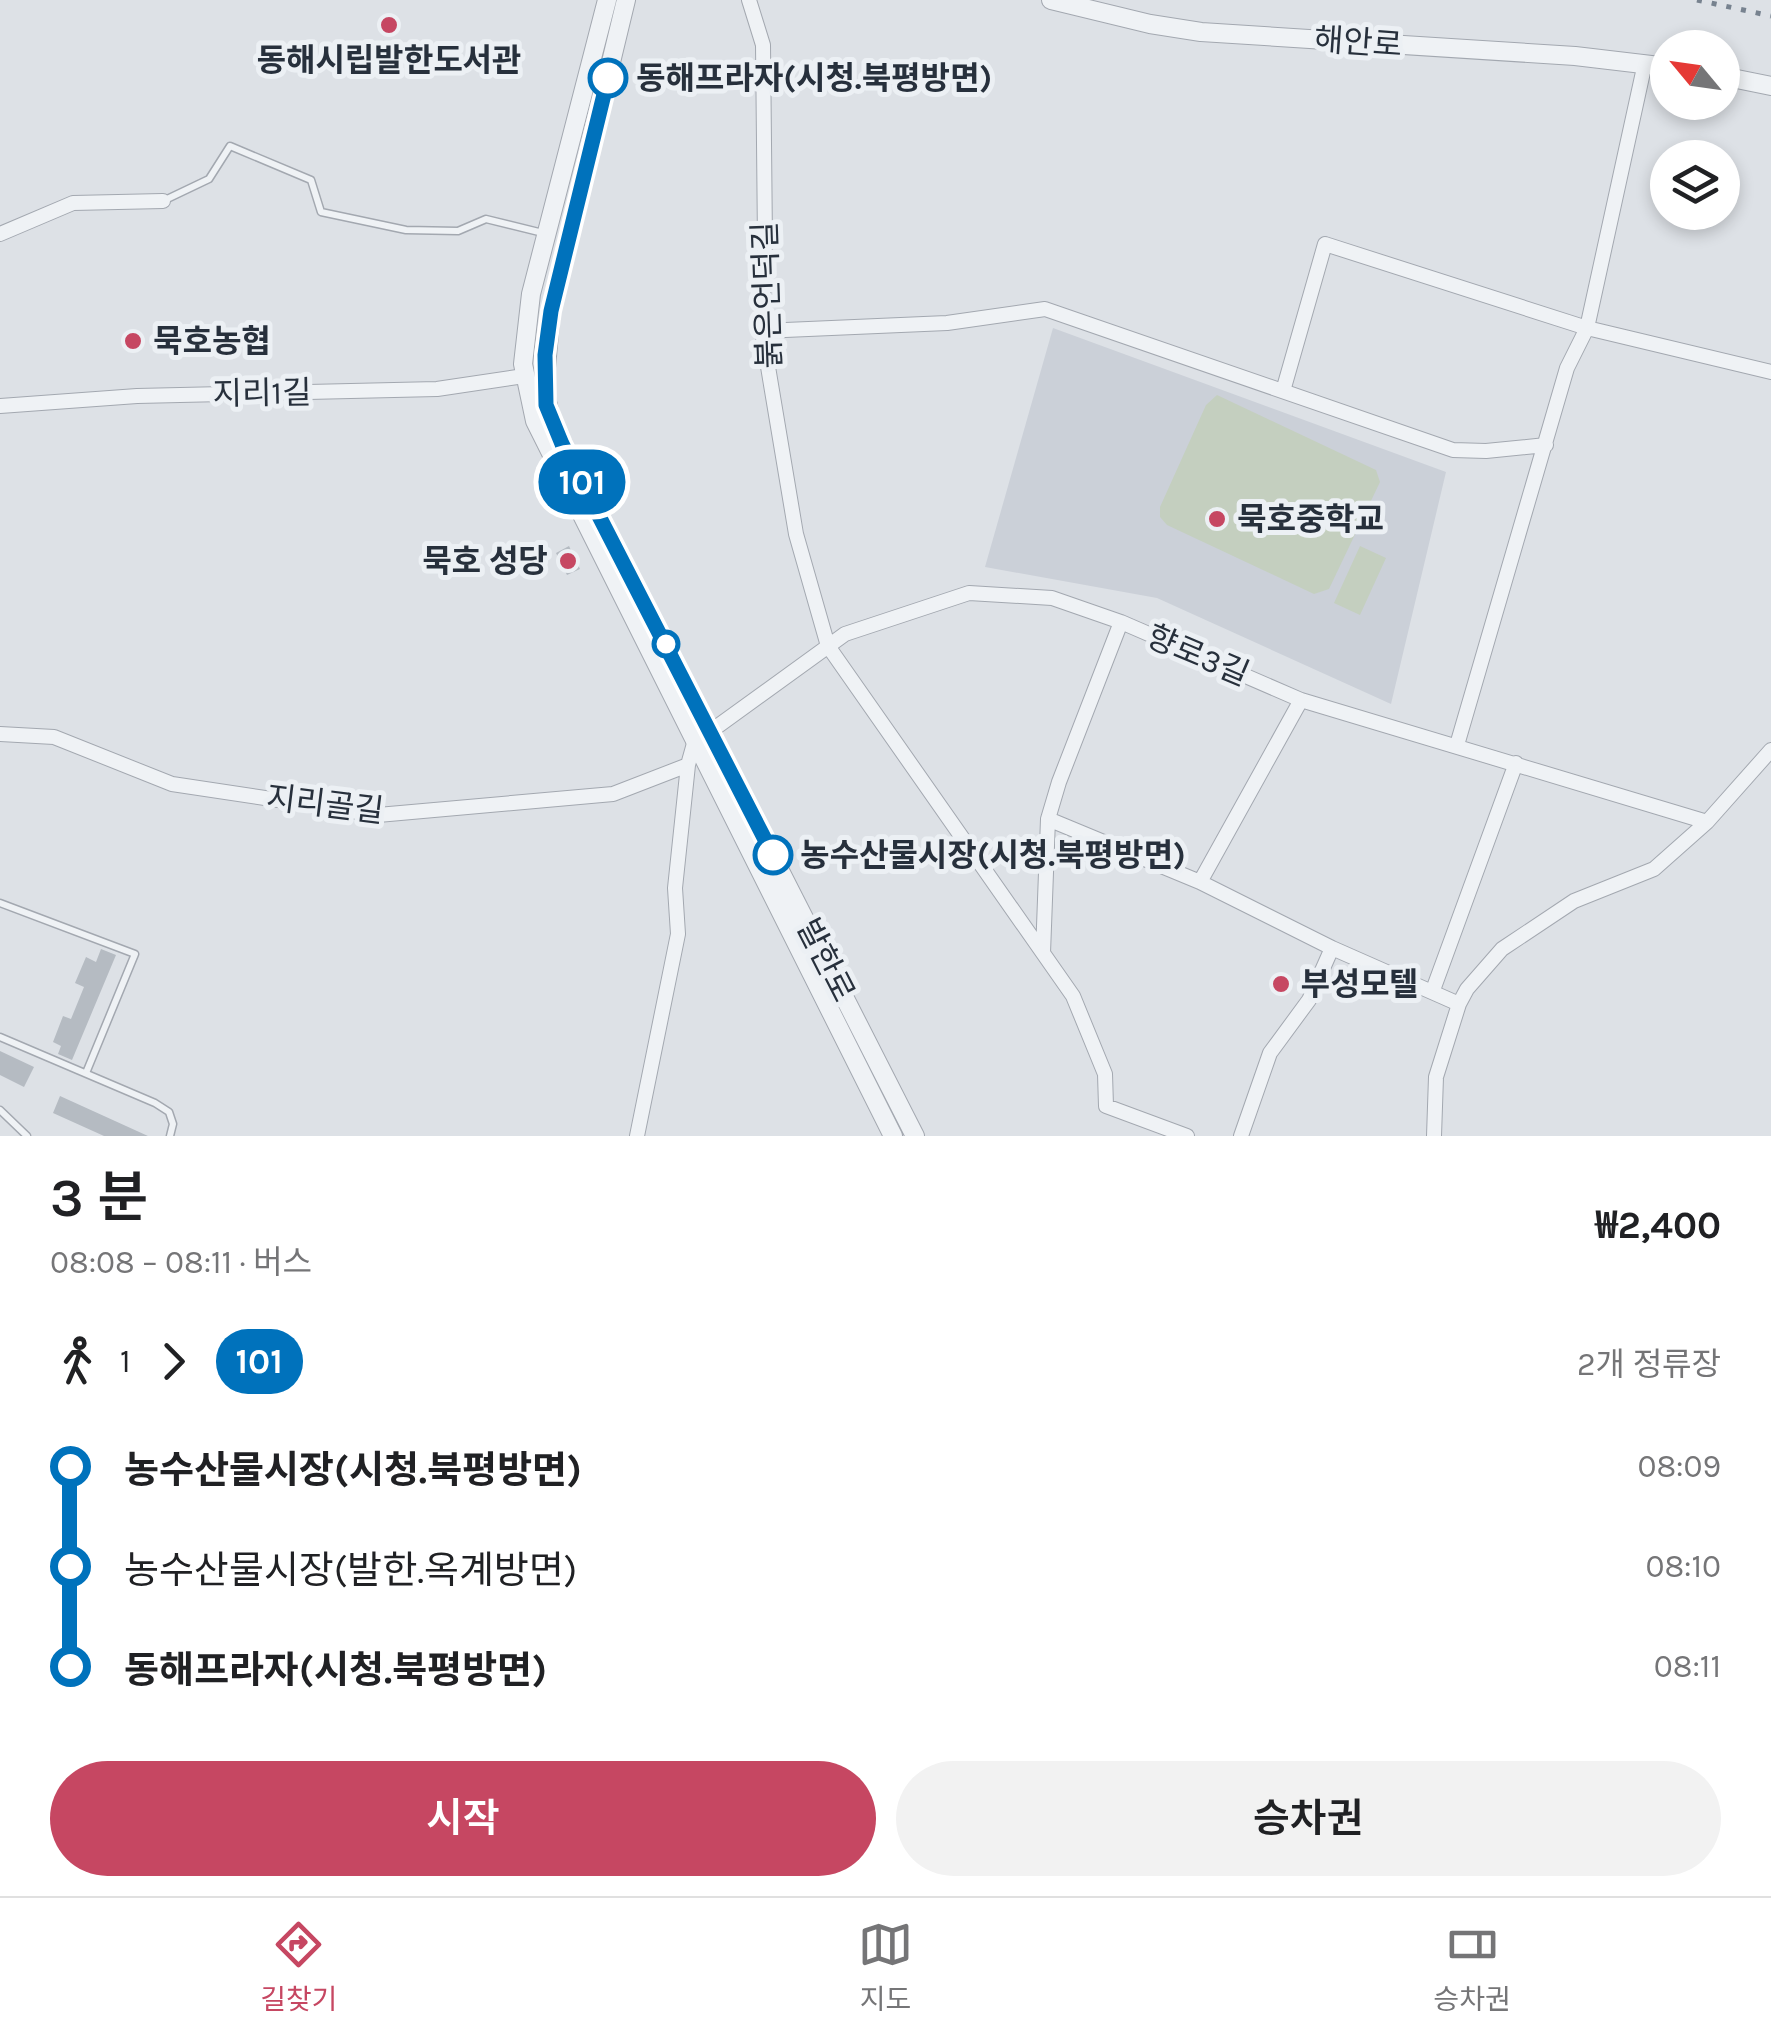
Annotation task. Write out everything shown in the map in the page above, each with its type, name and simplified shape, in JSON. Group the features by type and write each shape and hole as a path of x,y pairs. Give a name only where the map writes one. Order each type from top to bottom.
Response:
{"street":[{"name":"발한로","path":"607,0 532,294 524,376 535,421 914,1136"},
{"name":"발한로","path":"626,0 551,311 544,374 546,405 893,1136"},
{"name":"붉은언덕길","path":"749,0 763,45 762,331 796,534 828,646 1073,996 1105,1074 1106,1106 1187,1136"},
{"name":"해안로","path":"1051,0 1201,32 1575,56 1650,65"},
{"path":"1457,745 1567,368 1587,328 1645,64"},
{"path":"1740,80 1771,86"},
{"path":"0,234 73,203 164,201"},
{"path":"1283,391 1326,244 1587,328 1771,372"},
{"path":"762,331 947,323 1046,309 1452,450 1486,452 1546,445"},
{"path":"524,376 544,374"},
{"name":"지리1길","path":"0,406 137,396 436,389 524,376"},
{"name":"향로3길","path":"703,736 845,634 969,593 1052,598 1120,622 1302,700 1707,822"},
{"path":"1043,954 1048,819 1058,782 1120,622"},
{"path":"1200,882 1302,700"},
{"name":"지리골길","path":"0,734 54,736 172,784 378,814 613,794 688,765"},
{"path":"638,1136 678,934 675,888 688,765 703,736"},
{"path":"1434,1136 1436,1078 1459,1004 1502,949 1574,900 1654,869 1707,822 1771,750"},
{"path":"1433,990 1516,763"},
{"path":"1048,819 1200,882 1332,948 1459,1004"},
{"path":"1241,1136 1270,1053 1308,1000 1332,948"}],"lane":[{"path":"164,201 209,179 230,146 311,180 322,212 406,230 458,230 486,220 547,234"},
{"path":"0,904 135,954 86,1072"},
{"path":"0,1037 169,1112 170,1136"},
{"path":"0,1110 27,1136"}],"shaded area":[{"name":"묵호중학교","path":"1053,328 1446,472 1391,704 1157,598 985,567"}],"green space":[{"path":"1217,395 1376,470 1380,482 1329,589 1314,594 1167,525 1160,517 1160,507 1206,405"},
{"path":"1360,546 1386,558 1360,615 1334,603"}],"building":[{"name":"묵호 성당","path":"569,546 580,569 567,575 556,553"},
{"path":"101,949 116,955 72,1060 58,1054 61,1046 53,1042 63,1016 71,1019 84,987 75,983 86,957 96,962"},
{"path":"0,1051 34,1067 24,1087 0,1075"},
{"path":"60,1096 148,1136 104,1136 53,1113"}],"railway":[{"path":"1697,0 1771,16"}],"bus line":[{"name":"101","path":"608,78 551,311 545,355 546,405 562,444 773,855"}],"place":[{"name":"동해시립발한도서관","path":"389,25"},
{"name":"동해프라자(시청.북평방면)","path":"608,78"},
{"name":"묵호농협","path":"133,341"},
{"name":"묵호중학교","path":"1217,519"},
{"name":"묵호 성당","path":"568,561"},
{"name":"농수산물시장(시청.북평방면)","path":"773,855"},
{"name":"부성모텔","path":"1281,984"}]}
